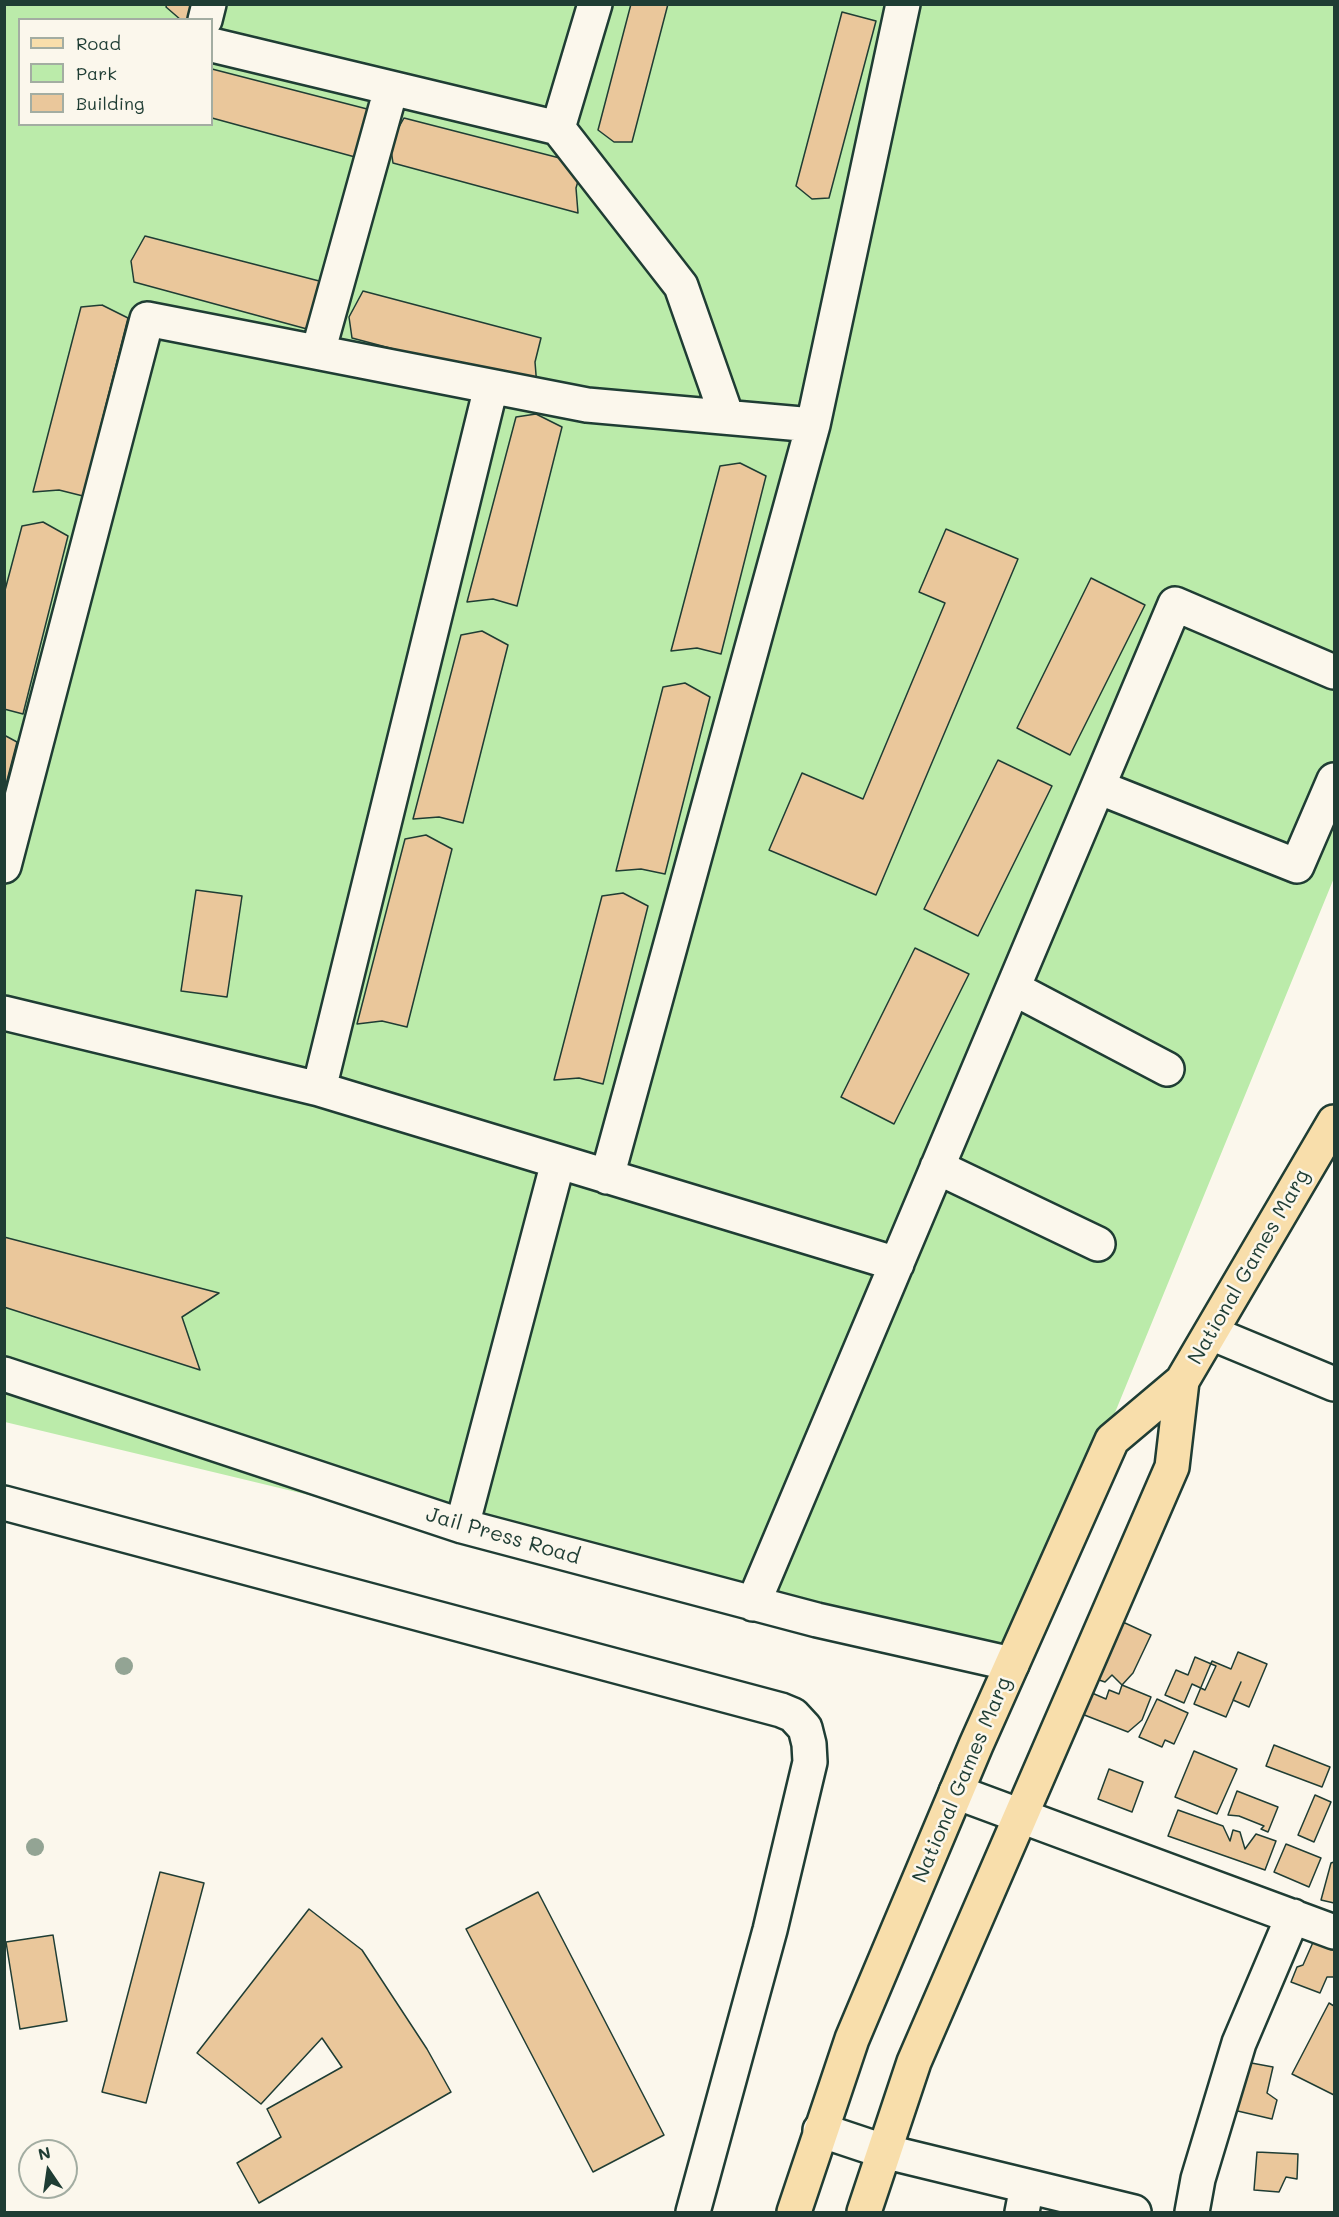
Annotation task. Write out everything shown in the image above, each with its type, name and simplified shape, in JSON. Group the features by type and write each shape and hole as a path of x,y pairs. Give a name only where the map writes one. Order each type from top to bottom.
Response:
{"main road":[{"name":"National Games Marg","path":"794,2212 852,2038 956,1792 1112,1440 1182,1381 1335,1122"},
{"name":"National Games Marg","path":"864,2212 914,2062 1172,1467 1182,1381"}],"street":[{"path":"558,128 595,4"},
{"path":"607,1177 813,425 903,4"},
{"path":"213,45 558,128 681,286 727,417"},
{"path":"318,352 391,88"},
{"path":"4,866 147,319 587,405 813,425"},
{"path":"319,1089 491,387"},
{"path":"753,1604 1175,604 1335,672"},
{"path":"1098,788 1297,866 1335,780"},
{"path":"1013,988 1167,1069"},
{"path":"4,1013 319,1089 897,1264"},
{"path":"462,1526 558,1162"},
{"path":"938,1167 1098,1244"},
{"path":"1211,1333 1335,1384"},
{"name":"Jail Press Road","path":"4,1374 462,1526 753,1604 1012,1664"},
{"path":"4,1503 770,1706 793,1715 805,1728 810,1762 770,1930 693,2212"},
{"path":"956,1792 1335,1932"},
{"path":"1192,2212 1198,2179 1239,2043 1293,1916"},
{"path":"820,2130 1024,2199 1127,2212"}],"green space":[{"path":"5,5 1334,5 1334,878 1012,1664 5,1422"}],"building":[{"path":"167,4 203,4 200,18 179,18 166,7"},
{"path":"631,4 668,4 632,142 614,142 598,130"},
{"path":"842,12 876,21 829,198 812,199 796,186"},
{"path":"213,69 371,110 366,160 213,118"},
{"path":"404,118 583,164 576,188 578,213 393,163 390,143"},
{"path":"145,236 323,282 318,332 134,282 131,261"},
{"path":"363,291 541,338 535,362 537,387 352,338 349,317"},
{"path":"102,305 128,318 83,496 59,490 33,492 81,307"},
{"path":"536,414 562,427 517,606 493,599 467,602 516,417"},
{"path":"740,463 766,476 721,654 697,648 671,651 720,466"},
{"path":"43,522 68,536 23,714 4,709 4,594 22,526"},
{"path":"946,529 1018,559 876,895 769,850 802,773 863,799 945,603 919,592"},
{"path":"1091,578 1145,605 1070,755 1017,728"},
{"path":"482,631 508,645 463,823 439,817 413,819 461,635"},
{"path":"685,683 710,697 665,874 641,869 616,871 663,687"},
{"path":"4,735 17,742 4,792"},
{"path":"998,760 1052,786 978,936 924,909"},
{"path":"426,835 452,849 407,1027 382,1021 357,1024 405,839"},
{"path":"196,890 242,896 227,997 181,991"},
{"path":"623,893 648,906 603,1084 579,1078 554,1080 602,896"},
{"path":"915,948 969,974 894,1124 841,1097"},
{"path":"4,1237 219,1293 182,1317 200,1370 4,1307"},
{"path":"1125,1623 1151,1635 1133,1673 1122,1685 1112,1675 1105,1682 1093,1678 1110,1626"},
{"path":"1238,1652 1267,1664 1249,1707 1233,1700 1226,1717 1194,1704 1212,1661 1231,1669"},
{"path":"1195,1657 1216,1666 1205,1690 1192,1684 1184,1703 1165,1695 1176,1670 1188,1675"},
{"path":"1122,1685 1151,1697 1142,1720 1128,1732 1069,1709 1078,1687 1106,1699 1109,1690 1119,1694"},
{"path":"1157,1699 1188,1713 1174,1744 1165,1740 1162,1747 1139,1737"},
{"path":"1274,1745 1330,1767 1322,1787 1266,1766"},
{"path":"1194,1751 1237,1769 1217,1814 1175,1797"},
{"path":"1109,1769 1143,1782 1132,1812 1098,1799"},
{"path":"1237,1791 1278,1807 1268,1832 1261,1829 1264,1826 1239,1816 1228,1815"},
{"path":"1315,1795 1331,1802 1314,1842 1298,1835"},
{"path":"1178,1810 1223,1826 1230,1841 1233,1830 1240,1832 1245,1849 1256,1834 1276,1841 1265,1870 1168,1836"},
{"path":"1286,1844 1321,1858 1309,1887 1274,1872"},
{"path":"1334,1862 1334,1903 1321,1900 1331,1863"},
{"path":"160,1872 204,1883 146,2103 102,2092"},
{"path":"538,1892 664,2135 593,2172 466,1929"},
{"path":"309,1909 362,1950 427,2049 451,2092 259,2203 237,2163 281,2137 267,2109 342,2067 322,2038 261,2104 197,2053"},
{"path":"1318,1931 1334,1938 1334,1977 1327,1977 1320,1993 1291,1982 1297,1967 1303,1965"},
{"path":"53,1935 67,2021 20,2029 6,1942"},
{"path":"1329,2003 1334,2006 1334,2095 1292,2074"},
{"path":"1246,2062 1273,2067 1267,2093 1277,2100 1272,2119 1229,2109"},
{"path":"1257,2152 1298,2154 1297,2179 1286,2177 1279,2192 1254,2190"}]}
